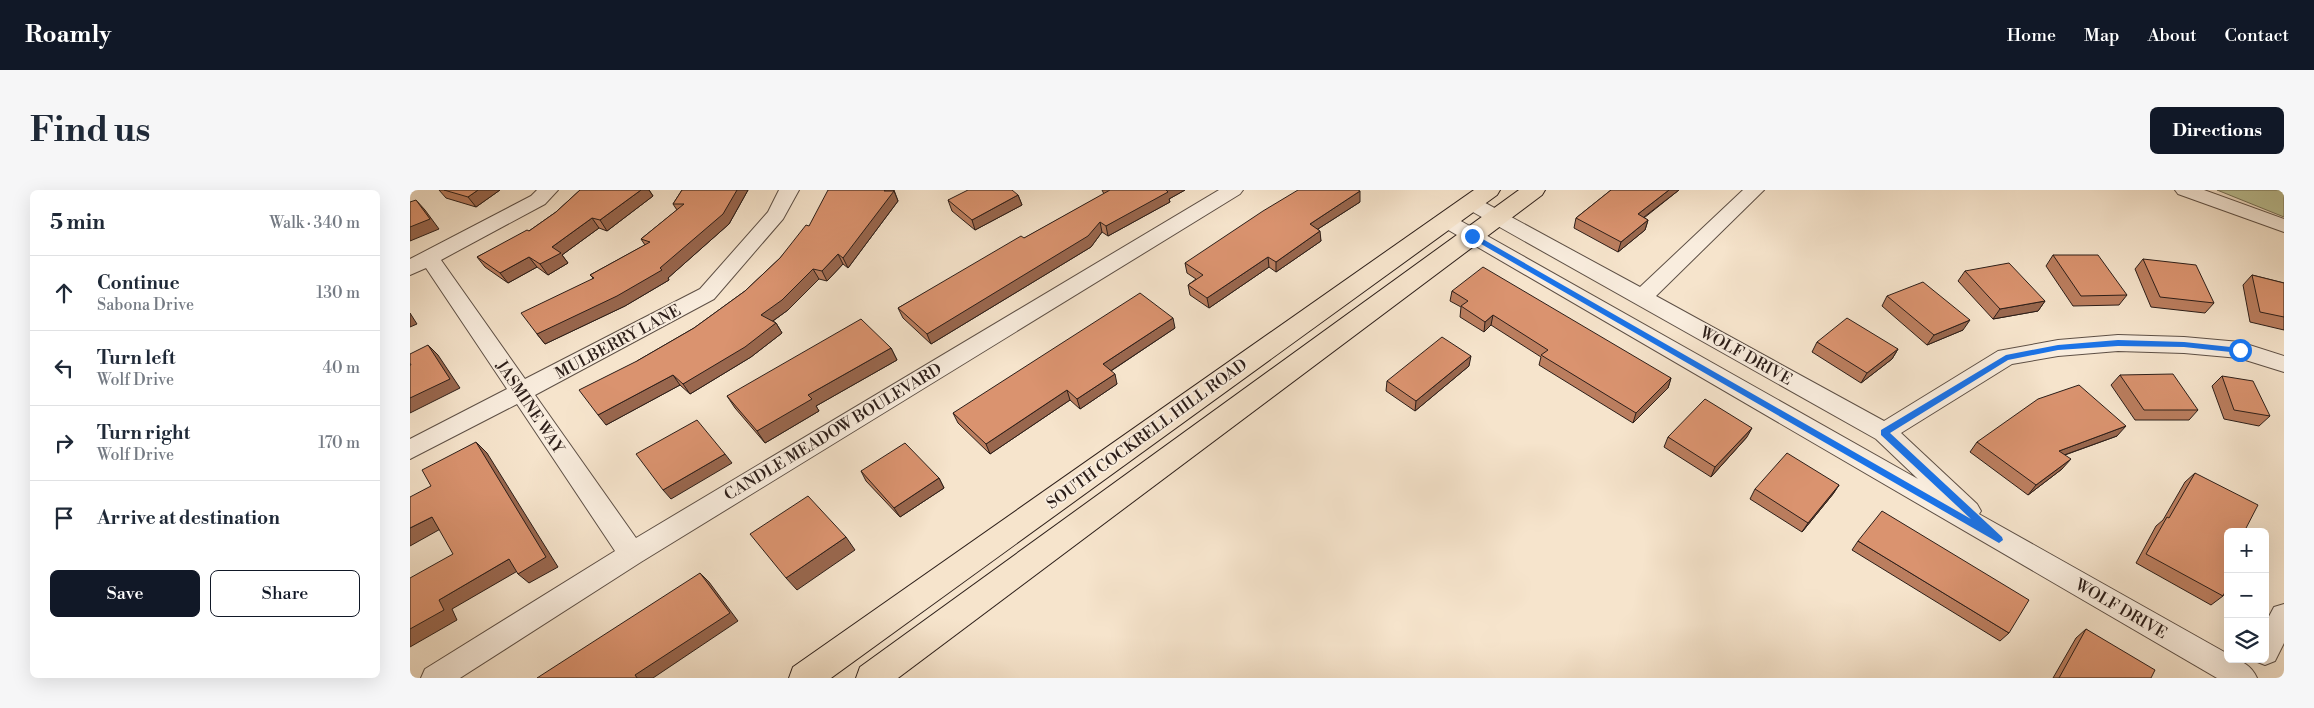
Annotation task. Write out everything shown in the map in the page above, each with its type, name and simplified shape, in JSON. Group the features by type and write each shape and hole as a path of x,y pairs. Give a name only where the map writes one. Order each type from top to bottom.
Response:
{"main road":[{"name":"SOUTH COCKRELL HILL ROAD","path":"805,678 1489,190"},
{"name":"SOUTH COCKRELL HILL ROAD","path":"872,678 1534,190"},
{"path":"1093,472 1118,496"}],"street":[{"path":"420,264 538,200 548,190"},
{"name":"MULBERRY LANE","path":"410,450 707,294 776,215 789,190"},
{"name":"CANDLE MEADOW BOULEVARD","path":"435,678 632,554 1233,190"},
{"path":"1642,298 1754,190"},
{"path":"2185,190 2284,225"},
{"path":"2203,190 2284,225"},
{"name":"WOLF DRIVE","path":"1471,203 1884,432 1999,540"},
{"name":"WOLF DRIVE","path":"1446,220 1999,540 2244,678"},
{"name":"JASMINE WAY","path":"420,264 520,393 632,554"},
{"path":"1884,432 2006,357 2058,348 2118,343 2184,345 2240,350 2284,364"},
{"path":"2269,644 2284,616"},
{"path":"2252,678 2259,663"}],"green space":[{"path":"2217,190 2284,190 2284,217"}],"building":[{"path":"444,190 478,190 468,197"},
{"path":"580,190 641,190 600,220 592,218 552,247 561,253 540,264 529,257 500,273 477,257 527,230 529,231 556,212"},
{"path":"682,190 737,190 723,214 660,268 662,270 617,296 537,334 521,313 594,278 590,275 650,242 641,239 684,204 673,204"},
{"path":"828,190 894,191 843,258 838,254 822,271 813,269 782,300 761,315 776,323 745,347 683,384 673,375 598,415 579,390 637,361 694,328 745,291 780,258 806,225 809,226"},
{"path":"968,190 1012,190 1018,195 972,220 948,200"},
{"path":"1110,190 1166,190 1168,192 1106,226 1100,222 1088,236 927,334 898,308 1021,236 1024,238"},
{"path":"1298,190 1360,191 1310,224 1320,231 1276,262 1268,257 1207,298 1188,285 1203,275 1185,263"},
{"path":"1611,190 1669,190 1638,214 1648,220 1621,242 1576,218"},
{"path":"416,200 430,219 410,227 410,202"},
{"path":"2053,255 2098,255 2127,295 2081,296"},
{"path":"2143,259 2196,265 2214,303 2160,297"},
{"path":"2009,263 2045,301 2000,309 1965,271"},
{"path":"1483,267 1671,378 1636,413 1541,355 1548,350 1493,315 1485,322 1461,306 1468,301 1452,291"},
{"path":"2252,275 2284,283 2284,317 2260,312"},
{"path":"1923,282 1970,320 1934,335 1887,296"},
{"path":"1140,293 1173,318 1103,364 1115,374 1077,399 1067,390 986,444 953,413"},
{"path":"1847,318 1898,349 1867,373 1817,342"},
{"path":"861,319 891,348 808,395 812,399 757,431 727,396"},
{"path":"1442,337 1471,356 1416,401 1387,381"},
{"path":"428,345 450,379 410,398 410,354"},
{"path":"2173,374 2198,410 2144,410 2120,375"},
{"path":"2222,376 2253,381 2270,416 2234,410"},
{"path":"2079,385 2126,426 2059,451 2071,459 2036,485 1977,442 2038,399"},
{"path":"1705,399 1752,428 1715,467 1668,437"},
{"path":"697,420 725,454 663,490 636,454"},
{"path":"476,442 546,557 518,574 509,559 439,600 444,610 410,629 410,578 453,554 432,517 410,528 410,497 431,486 422,470"},
{"path":"905,443 939,478 894,508 861,471"},
{"path":"1787,453 1839,485 1808,523 1755,489"},
{"path":"2195,473 2258,505 2246,528 2224,528 2223,596 2146,554 2167,517 2169,518"},
{"path":"808,496 846,537 786,578 750,534"},
{"path":"1882,511 2029,600 2009,633 1858,541"},
{"path":"700,573 730,613 635,675 637,678 537,678"},
{"path":"2086,629 2155,670 2151,678 2059,678"}],"route":[{"path":"1472,236 1999,540 1884,432 2006,357 2058,348 2118,343 2184,345 2240,350"}]}
